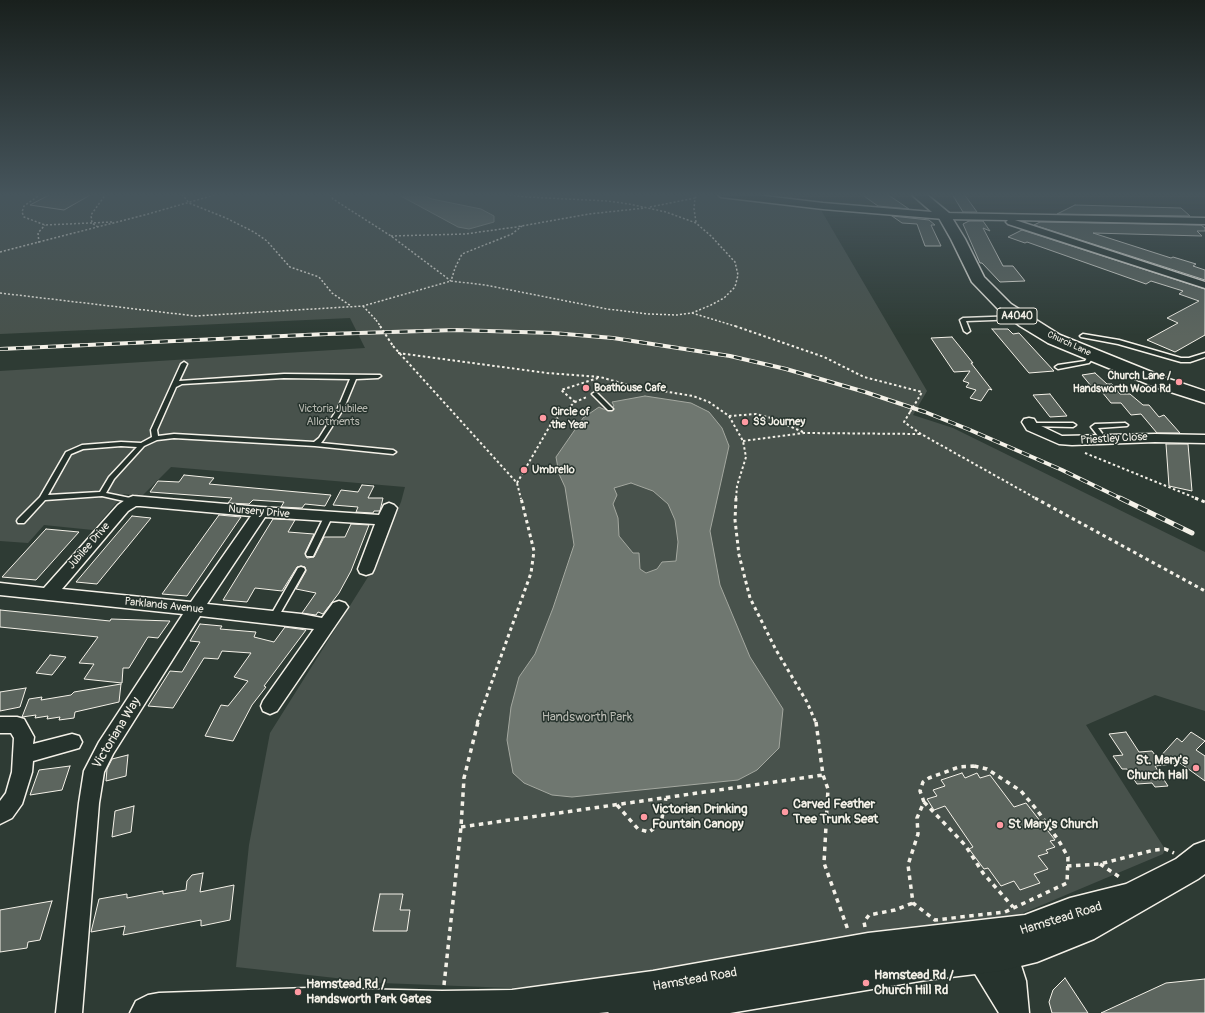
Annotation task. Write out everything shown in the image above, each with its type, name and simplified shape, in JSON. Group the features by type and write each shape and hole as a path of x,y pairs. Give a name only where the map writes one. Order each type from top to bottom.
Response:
{"main road":[{"name":"Church Lane","path":"959,241 977,279 1005,307 1020,318 1054,339 1162,383 1203,403"},
{"name":"Hamstead Road","path":"148,1013 158,1011 260,1011 308,1004 442,1009 512,1008 653,988 868,950 1038,945 1082,927 1127,890 1187,869 1192,855"},
{"name":"Hamstead Road","path":"626,1013 926,963 976,947"}],"street":[{"path":"1068,241 1205,285"},
{"name":"Priestley Close","path":"1030,424 1043,433 1059,440 1072,442 1155,438 1205,439"},
{"name":"Nursery Drive","path":"133,502 140,501 328,517 387,514 366,570"},
{"name":"Jubilee Drive","path":"48,594 123,508 133,502"},
{"name":"Victoriana Way","path":"69,1013 89,803 94,771 106,748 195,609 261,512"},
{"name":"Parklands Avenue","path":"0,589 274,617 327,625"},
{"path":"270,706 339,607"},
{"path":"0,725 17,725 24,737 22,772 15,797 5,811 0,814"},
{"path":"23,755 72,742"},
{"path":"976,947 1014,1013"}],"lane":[{"path":"967,331 963,320 1020,318"},
{"path":"1083,336 1119,342 1181,360 1190,360 1205,355"},
{"path":"1058,367 1087,362 1092,355"},
{"path":"155,438 154,430 184,364"},
{"path":"174,386 181,382 284,376 378,376"},
{"path":"315,444 321,439 341,408 354,377"},
{"path":"595,394 610,409"},
{"path":"1030,424 1073,425"},
{"path":"1104,440 1094,427 1095,426 1125,425"},
{"path":"102,494 111,478 142,445 155,438 174,436 315,444 393,452"},
{"path":"21,522 43,498 68,453 82,447 121,444 142,445"},
{"path":"43,498 102,494 133,502"},
{"path":"310,554 328,517"},
{"path":"274,617 301,570"}],"path":[{"path":"0,252 45,241"},
{"path":"267,241 290,267 304,273 320,277 332,293 351,307"},
{"path":"398,241 451,281"},
{"path":"451,281 455,268 462,254 493,241"},
{"path":"0,293 195,316 311,311 363,306 451,281 485,285 607,309 649,314 677,315 692,313 724,298 736,287 738,275 735,262 717,241"},
{"path":"363,306 376,320 398,353 517,483 534,551 530,573 478,716 464,778 461,827 442,1009"},
{"path":"692,313 754,332 824,357 864,377 922,392 904,422 921,434 1008,484 1070,516 1205,591"},
{"path":"398,353 547,373 600,377 632,386 694,396 709,402 729,416 743,441 746,457 737,486 735,520 738,555 750,598 776,650 807,702 817,724 824,776 828,789 824,863 850,935"},
{"path":"576,402 561,390 600,377"},
{"path":"517,483 551,424 576,402 595,394 632,386"},
{"path":"729,416 756,414 771,418 804,433"},
{"path":"743,441 804,433 921,434"},
{"path":"1059,440 1095,457 1205,502"},
{"path":"924,802 917,818 918,834 908,865 913,903 935,920 1005,912 1067,883 1068,857 1059,841 1037,810 1021,791 987,769 974,766 959,767 929,778 923,782 920,791 924,802 965,845 983,873 1013,907"},
{"path":"461,827 824,776"},
{"path":"617,805 638,829 649,832 661,823 666,798"},
{"path":"1067,866 1100,864 1165,849 1192,855"},
{"path":"1100,864 1127,890"},
{"path":"866,934 864,922 869,915 895,910 913,903"}],"green space":[{"name":"Handsworth Park","path":"0,241 839,241 927,391 913,415 953,428 1205,552 1205,711 1155,695 1086,725 1165,849 1163,854 1011,918 714,966 512,988 381,983 236,967 249,845 270,733 368,577 401,502 405,487 171,467 142,496 124,494 93,530 44,525 28,543 0,541 0,371 365,348 350,318 0,334"}],"shaded area":[{"path":"645,396 691,403 709,412 722,428 729,446 710,531 720,585 750,657 783,709 779,748 757,770 738,780 572,797 552,795 524,783 513,773 507,740 511,707 519,677 535,654 553,608 574,545 565,487 559,474 556,457 583,418 599,407 603,409 610,409 614,406 612,402","holes":["631,483 653,491 668,504 675,520 678,542 676,561 662,562 657,569 646,573 640,569 639,553 633,553 619,536 618,518 613,504 617,495 614,488"]}],"building":[{"path":"923,241 939,241 941,246 925,246"},
{"path":"971,241 990,241 1003,266 1013,266 1025,281 1000,282 982,263 980,263"},
{"path":"1020,241 1057,241 1205,289 1205,335 1175,352 1147,340 1178,323 1167,318 1199,301 1179,294 1183,291 1151,281 1146,284 1027,242 1025,243"},
{"path":"1085,241 1119,241 1171,258 1173,257 1196,264 1193,266 1205,270 1205,280"},
{"path":"992,329 1008,329 1013,334 1019,333 1054,371 1029,373"},
{"path":"952,337 992,390 989,389 981,401 970,398 976,390 966,387 969,383 963,381 970,371 954,372 931,338"},
{"path":"1095,373 1107,384 1112,384 1120,394 1130,394 1143,405 1149,405 1159,417 1164,415 1180,433 1157,433 1141,414 1131,415 1121,403 1111,403 1102,392 1096,392 1082,375"},
{"path":"1050,394 1067,416 1050,417 1033,395"},
{"path":"1166,444 1188,444 1192,491 1169,486"},
{"path":"184,475 214,478 209,484 331,495 325,506 305,504 302,508 281,507 284,502 253,500 249,504 228,503 232,498 150,492 158,481 179,482"},
{"path":"362,485 374,486 368,498 383,498 380,511 374,511 373,513 356,512 358,507 333,505 341,490 358,492"},
{"path":"219,515 241,517 187,596 162,594"},
{"path":"132,516 151,518 97,584 76,582"},
{"path":"273,519 295,520 288,532 314,534 305,553 307,558 314,557 324,537 345,537 351,524 369,525 351,571 339,593 323,614 318,612 316,615 302,613 316,593 296,589 306,571 305,567 301,566 297,567 282,591 255,588 247,602 223,600"},
{"path":"46,529 79,532 36,580 2,577"},
{"path":"0,610 110,621 111,619 170,621 158,638 148,637 129,668 123,668 122,683 84,679 94,664 79,663 98,637 0,627"},
{"path":"200,624 222,626 220,629 256,632 254,637 274,642 285,627 306,630 264,686 266,687 252,705 233,741 205,736 221,705 228,706 248,681 234,677 251,653 222,651 218,659 204,658 173,708 148,706 170,671 182,672 200,642 190,641"},
{"path":"50,655 66,657 52,675 36,673"},
{"path":"121,684 119,702 75,712 74,718 59,720 60,717 47,719 48,716 35,718 36,715 22,717 29,699 42,697 41,700 71,695 74,692"},
{"path":"26,688 20,707 0,711 0,692"},
{"path":"1126,732 1139,752 1152,751 1158,759 1177,738 1182,742 1191,732 1205,741 1196,750 1205,756 1205,781 1180,763 1155,766 1168,786 1155,787 1152,783 1137,784 1127,769 1122,769 1113,756 1123,755 1109,734"},
{"path":"128,755 126,776 106,781 107,769 112,759"},
{"path":"70,766 62,790 30,795 39,770"},
{"name":"St Mary's Church","path":"962,773 965,778 977,773 980,778 990,775 1014,807 1026,803 1055,840 1050,841 1055,847 1046,850 1048,853 1038,856 1048,869 1034,874 1040,883 1020,890 1014,881 1001,886 988,868 984,869 969,849 973,847 945,806 934,810 927,799 937,796 933,790 945,786 941,780"},
{"path":"134,806 131,832 112,837 115,811"},
{"path":"203,873 200,892 234,885 230,920 201,926 201,920 123,935 125,926 91,932 99,899 127,894 127,898 163,891 163,894 186,890 187,881 192,875"},
{"path":"380,894 403,894 400,910 410,910 407,931 373,931"},
{"path":"52,901 40,940 28,942 27,948 0,952 0,910"},
{"path":"1065,978 1088,1013 1052,1013 1049,1002 1053,990"},
{"path":"1205,979 1205,1013 1101,1013 1166,983"}],"railway":[{"path":"0,349 327,334 455,330 553,333 613,338 730,356 786,369 865,392 925,412 970,430 1062,470 1122,499"},
{"path":"1120,498 1192,533"}],"place":[{"name":"Church Lane / Handsworth Wood Rd","path":"1179,382"},
{"name":"Boathouse Cafe","path":"586,388"},
{"name":"Circle of the Year","path":"543,418"},
{"name":"SS Journey","path":"745,422"},
{"name":"Umbrello","path":"524,470"},
{"name":"St. Mary's Church Hall","path":"1196,768"},
{"name":"Carved Feather Tree Trunk Seat","path":"785,812"},
{"name":"Victorian Drinking Fountain Canopy","path":"644,817"},
{"name":"St Mary's Church","path":"1000,825"},
{"name":"Hamstead Rd / Church Hill Rd","path":"866,983"},
{"name":"Hamstead Rd / Handsworth Park Gates","path":"298,992"}],"park label":[{"name":"Victoria Jubilee Allotments","path":"333,415"}]}
